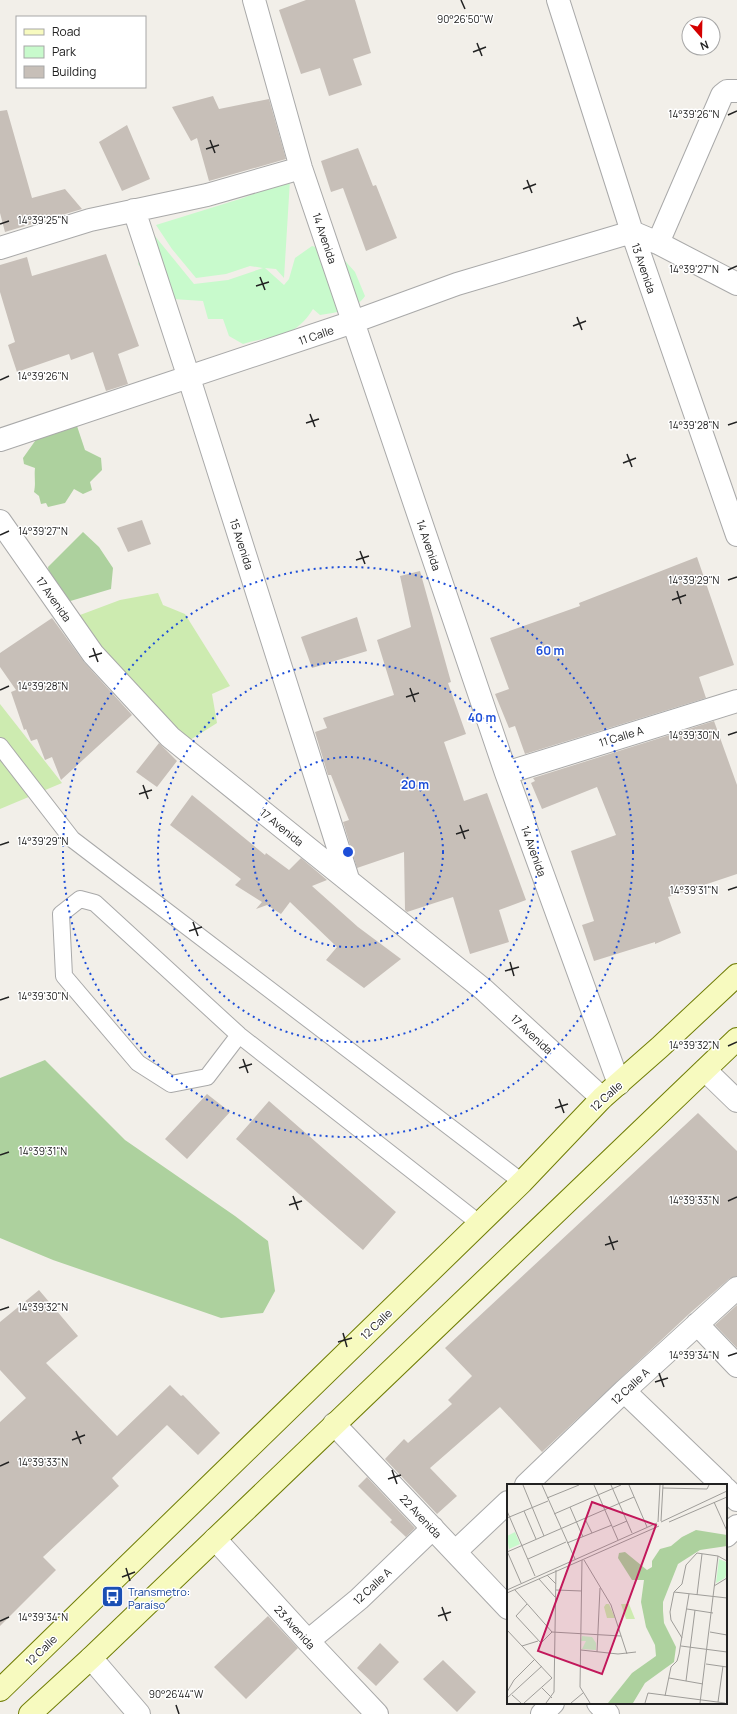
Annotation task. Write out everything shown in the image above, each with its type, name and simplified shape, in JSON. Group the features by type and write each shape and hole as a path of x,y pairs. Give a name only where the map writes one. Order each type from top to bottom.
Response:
{"main road":[{"name":"12 Calle","path":"0,1690 522,1182 602,1098 737,975"},
{"path":"30,1714 91,1658 737,1039"}],"street":[{"name":"14 Avenida","path":"254,0 301,168 506,773 619,1084"},
{"name":"13 Avenida","path":"558,0 632,232 737,534"},
{"path":"658,243 722,95 727,91 736,90"},
{"path":"0,248 90,220 207,195 301,168"},
{"name":"15 Avenida","path":"134,210 189,378 348,879"},
{"path":"632,232 658,243 737,284"},
{"name":"11 Calle","path":"0,440 189,378 353,322 457,284 632,232"},
{"name":"17 Avenida","path":"0,521 92,654 170,737 483,989 602,1098"},
{"name":"11 Calle A","path":"506,773 737,701"},
{"path":"705,1070 737,1101"},
{"name":"12 Calle A","path":"527,1484 624,1391 737,1288"},
{"path":"697,1324 737,1366"},
{"path":"624,1391 721,1484"},
{"name":"22 Avenida","path":"334,1424 507,1607"},
{"path":"727,1490 737,1500"},
{"path":"455,1552 507,1503"},
{"path":"727,1535 737,1526"},
{"name":"12 Calle A","path":"308,1641 359,1599 433,1528"},
{"name":"23 Avenida","path":"215,1539 377,1714"},
{"path":"91,1658 139,1714"},
{"path":"542,1714 552,1704"},
{"path":"599,1704 608,1714"}],"lane":[{"path":"0,746 72,839 522,1182"},
{"path":"239,1035 224,1057 207,1077 171,1084 138,1063 64,976 61,914 80,899 95,903 239,1035 479,1223"}],"green space":[{"path":"290,180 284,278 276,269 265,268 284,285 289,279 295,258 312,246 339,254 355,272 365,296 351,308 339,312 320,315 313,309 306,319 291,331 274,337 243,344 229,336 223,319 208,319 203,301 173,299 157,288 138,264 150,230 194,284 228,280 263,268 250,266 226,274 196,278 172,249 156,225 243,198"},
{"path":"74,417 85,450 101,458 102,470 90,482 92,490 83,494 74,489 65,503 48,507 46,503 41,504 39,496 34,492 35,468 24,464 23,458 45,427"},
{"path":"83,532 99,547 113,568 111,589 67,602 51,587 48,567"},
{"path":"158,593 163,605 185,614 230,686 212,694 217,723 190,740 177,738 72,618 120,600"},
{"path":"0,704 62,783 0,809"},
{"path":"45,1060 125,1140 235,1216 268,1241 275,1291 263,1313 221,1318 53,1260 0,1238 0,1078"}],"building":[{"path":"306,0 355,0 371,53 353,59 362,85 329,96 320,68 301,74 279,10"},
{"path":"213,96 219,109 269,99 286,159 209,181 197,138 191,141 172,107"},
{"path":"7,110 32,198 65,189 82,209 5,232 0,213 0,111"},
{"path":"127,125 150,179 122,191 99,142"},
{"path":"358,148 373,186 376,185 397,238 366,251 343,188 331,192 321,161"},
{"path":"106,254 139,346 118,354 128,384 106,391 93,352 71,360 69,354 17,372 8,345 15,342 0,292 0,265 27,257 32,276"},
{"path":"142,520 151,544 128,552 117,528"},
{"path":"697,557 734,665 699,677 706,698 525,754 515,726 509,728 495,694 509,689 490,638 580,606 579,603"},
{"path":"420,571 451,682 448,683 466,734 444,742 464,801 487,793 526,900 499,910 509,942 470,954 453,897 407,912 405,910 404,852 357,868 343,822 349,820 331,775 328,775 315,732 327,728 323,718 394,695 377,640 411,627 400,576"},
{"path":"357,617 367,651 312,668 301,637"},
{"path":"52,618 84,662 132,715 61,780 52,757 45,760 37,739 31,741 26,729 24,730 11,692 16,690 0,667 0,653"},
{"path":"714,721 737,785 737,874 668,897 681,933 655,944 655,942 594,961 582,925 594,921 571,851 616,835 597,787 542,809 531,783 535,781 533,778"},
{"path":"159,743 177,761 157,787 136,772"},
{"path":"192,795 265,855 266,853 289,870 301,858 327,880 312,886 358,927 401,959 364,988 326,960 337,947 290,902 281,914 267,905 256,909 262,902 235,885 241,879 170,825"},
{"path":"207,1094 230,1112 187,1159 165,1139"},
{"path":"269,1101 396,1212 363,1250 236,1139"},
{"path":"698,1113 737,1151 737,1276 729,1279 689,1314 542,1452 500,1407 430,1468 457,1496 437,1514 385,1459 404,1439 408,1443 452,1404 448,1400 472,1376 445,1348"},
{"path":"39,1290 78,1336 46,1363 117,1436 170,1385 181,1396 183,1395 220,1433 198,1455 167,1425 112,1478 119,1486 43,1557 56,1570 0,1626 0,1422 26,1398 0,1370 0,1322"},
{"path":"737,1305 737,1348 715,1325"},
{"path":"367,1477 415,1528 406,1537 390,1522 392,1520 358,1486"},
{"path":"268,1616 298,1648 246,1699 214,1667"},
{"path":"380,1643 399,1662 376,1686 357,1668"},
{"path":"443,1660 476,1692 457,1712 423,1679"}],"place":[{"name":"Transmetro: Paraíso","path":"112,1597"}]}
